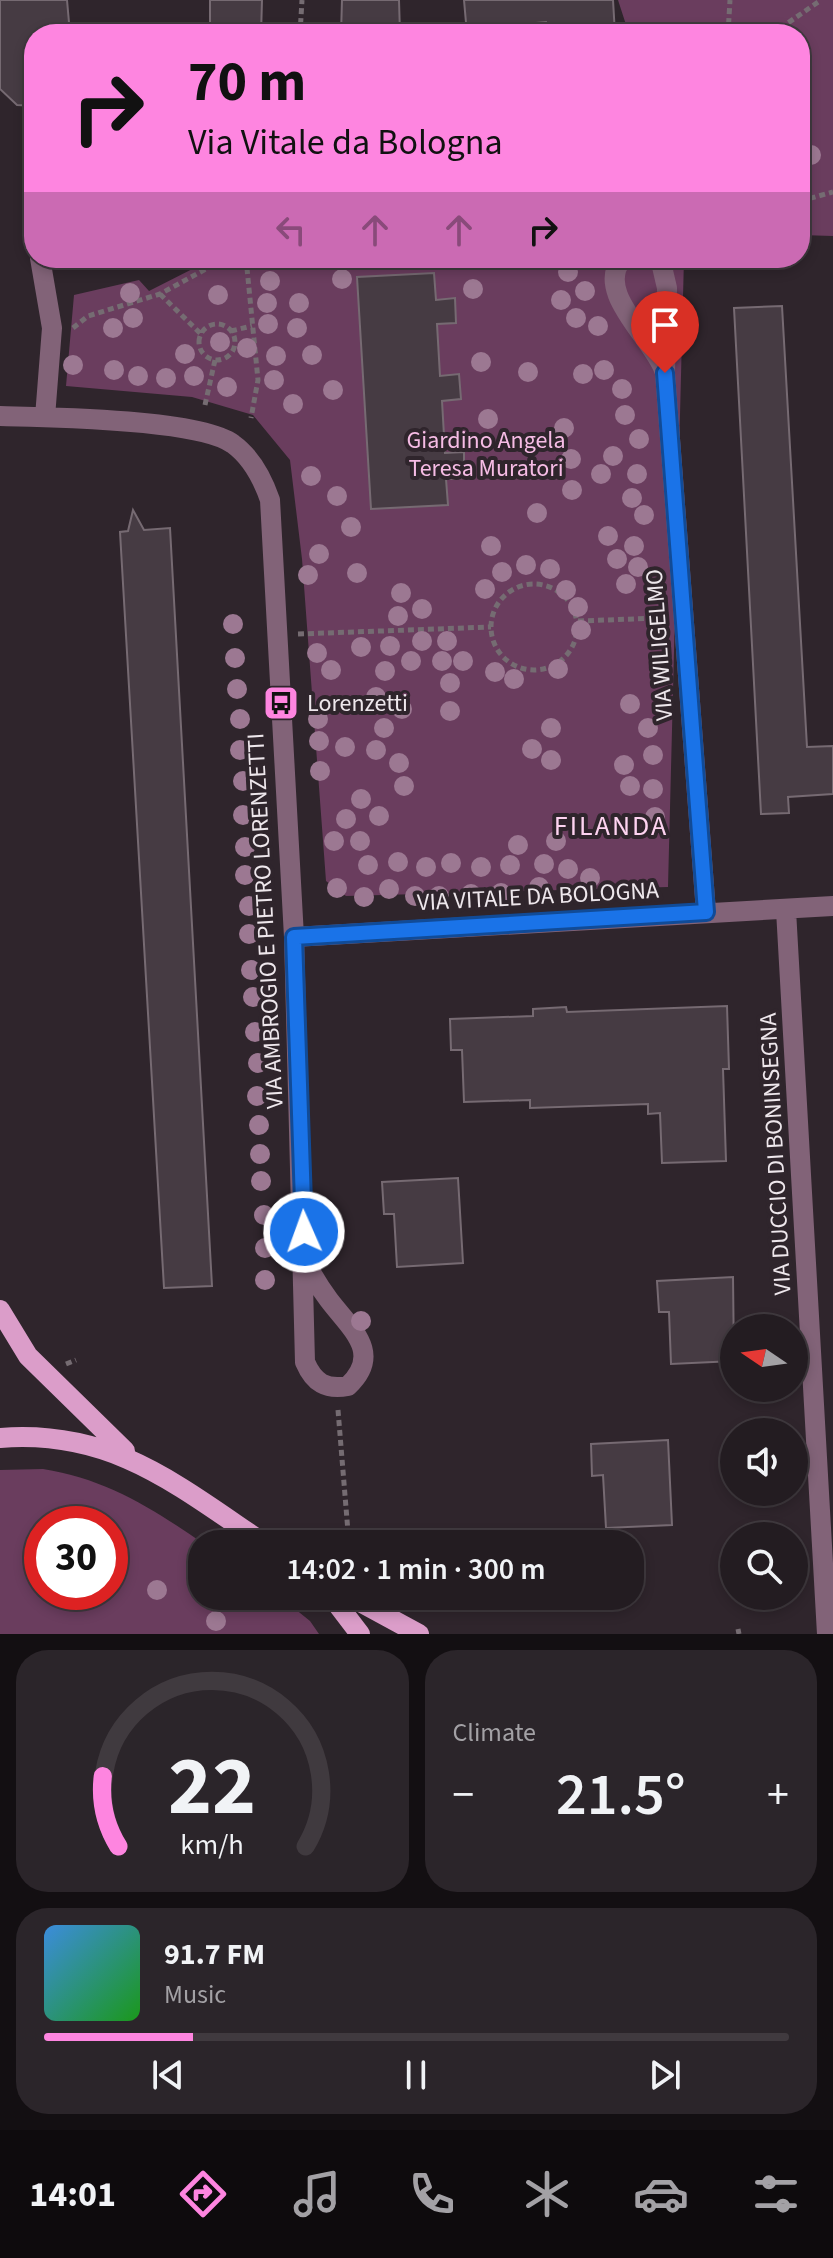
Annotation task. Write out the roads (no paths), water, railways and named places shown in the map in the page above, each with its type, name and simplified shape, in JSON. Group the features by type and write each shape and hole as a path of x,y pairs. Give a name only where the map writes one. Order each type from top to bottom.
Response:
{"main road":[{"path":"0,1310 28,1356 136,1462 243,1530"},
{"path":"0,1438 76,1440 136,1462"},
{"path":"342,1610 360,1634"},
{"path":"375,1610 419,1634"}],"street":[{"path":"42,268 52,328 45,417"},
{"name":"VIA WILIGELMO","path":"616,268 613,286 624,309 653,347 665,373"},
{"name":"VIA WILIGELMO","path":"662,268 667,288 665,373 706,912"},
{"name":"VIA AMBROGIO E PIETRO LORENZETTI","path":"0,416 184,428 218,435 233,444 264,484 270,500 294,937 305,1261 305,1362 311,1378 325,1387 336,1389 348,1386 360,1376 364,1350 305,1261"},
{"name":"VIA VITALE DA BOLOGNA","path":"294,937 833,906"},
{"name":"VIA DUCCIO DI BONINSEGNA","path":"786,910 827,1634"}],"place":[{"name":"Lorenzetti","path":"281,703"}],"district":[{"name":"FILANDA","path":"611,825"}],"park label":[{"name":"Giardino Angela Teresa Muratori","path":"486,454"}]}
